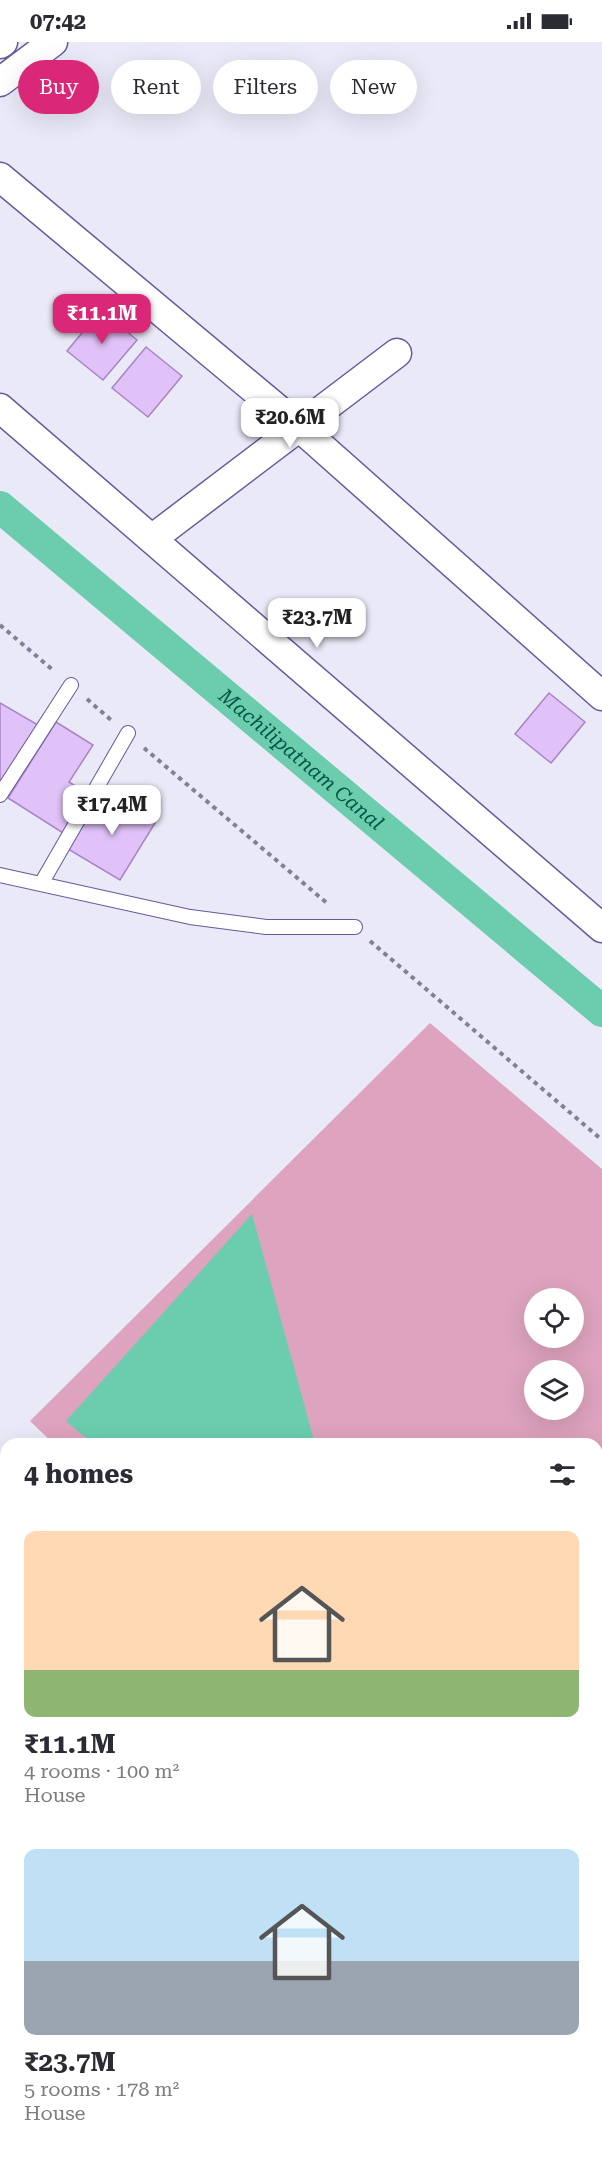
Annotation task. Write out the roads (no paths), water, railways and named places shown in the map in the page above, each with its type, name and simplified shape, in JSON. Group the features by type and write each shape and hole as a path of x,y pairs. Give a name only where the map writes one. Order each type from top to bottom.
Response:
{"street":[{"path":"0,82 53,42"},
{"path":"0,177 298,426 602,696"},
{"path":"153,537 397,353"},
{"path":"0,408 599,921"}],"lane":[{"path":"0,795 71,685"},
{"path":"41,884 128,733"},
{"path":"0,875 190,917 266,927 355,927"}],"waterway":[{"name":"Machilipatnam Canal","path":"0,507 602,1011"}]}
